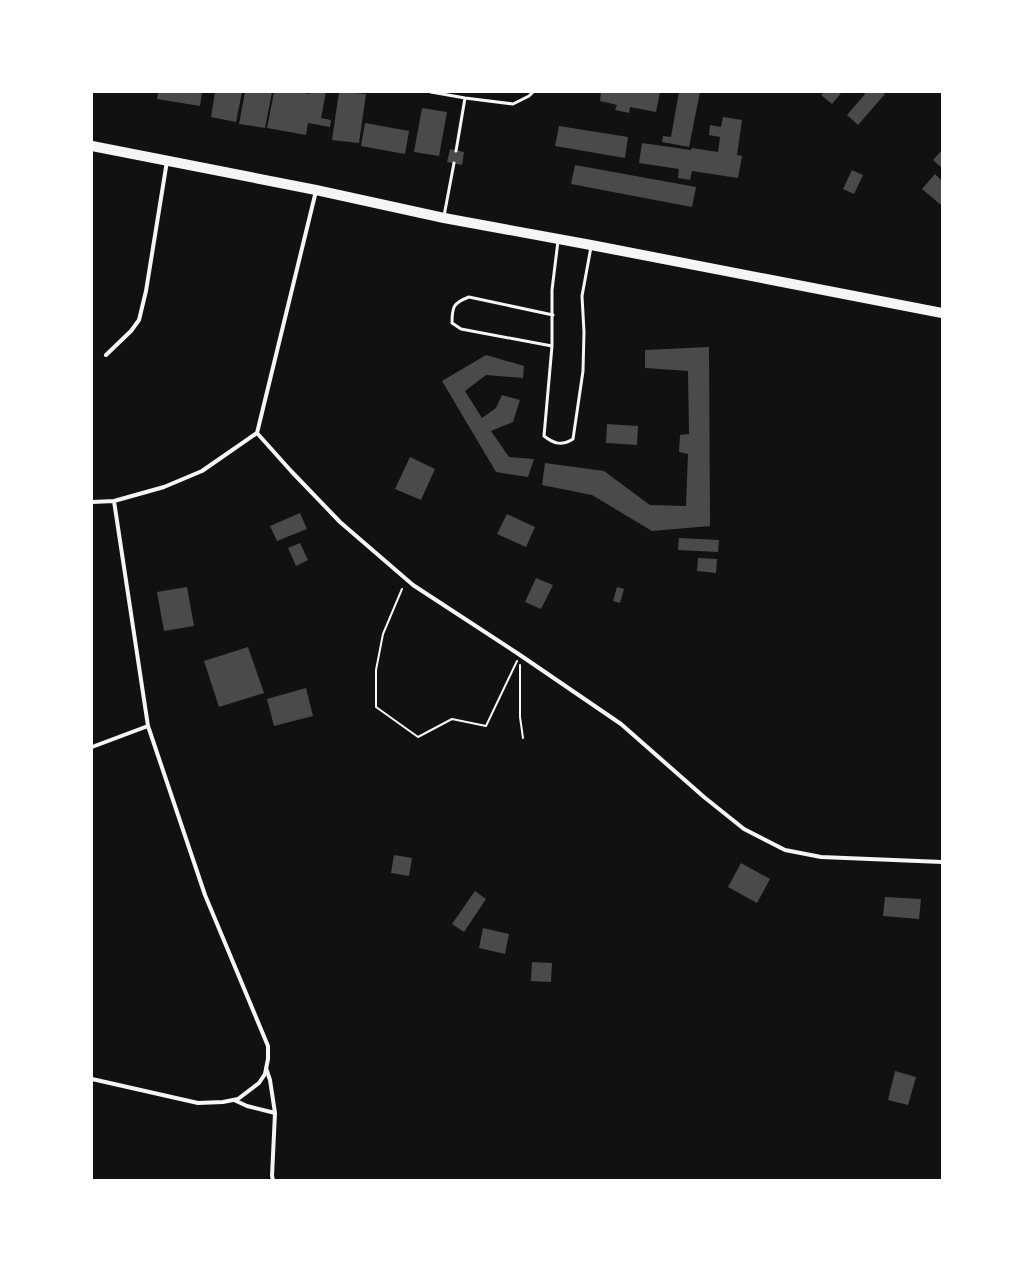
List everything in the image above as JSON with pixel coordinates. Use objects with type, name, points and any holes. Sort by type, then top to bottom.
[{"type":"highway","points":[[92,146],[316,190],[444,218],[942,313]]},
{"type":"street","points":[[106,355],[131,331],[139,320],[146,291],[167,161]]},
{"type":"street","points":[[92,502],[114,501],[164,487],[202,471],[257,433],[316,190]]},
{"type":"street","points":[[257,433],[340,522],[407,580],[621,724],[704,797],[744,829],[785,850],[821,857],[942,862]]},
{"type":"street","points":[[92,1079],[198,1103],[223,1102],[238,1099],[259,1083],[265,1074],[268,1059],[268,1046],[205,895],[148,726],[114,501]]},
{"type":"street","points":[[92,747],[148,726]]},
{"type":"street","points":[[266,1067],[270,1080],[275,1113],[273,1180]]},
{"type":"street","points":[[233,1100],[247,1106],[275,1113]]},
{"type":"lane","points":[[431,92],[513,104],[529,96],[533,92]]},
{"type":"lane","points":[[456,151],[465,98]]},
{"type":"lane","points":[[444,218],[454,164]]},
{"type":"lane","points":[[559,239],[552,290],[552,346],[544,436],[552,442],[566,444],[573,439],[583,371],[584,332],[582,296],[591,245]]},
{"type":"lane","points":[[552,346],[461,329],[452,323],[452,310],[458,301],[469,297],[553,315]]},
{"type":"path","points":[[402,590],[384,634],[376,670],[376,708],[418,737],[452,719],[486,726],[520,655]]},
{"type":"path","points":[[520,655],[520,717],[523,738]]},
{"type":"building","points":[[158,92],[202,92],[200,106],[157,99]]},
{"type":"building","points":[[215,92],[242,92],[236,122],[211,117]]},
{"type":"building","points":[[245,92],[272,92],[265,128],[239,124]]},
{"type":"building","points":[[274,92],[300,92],[309,94],[310,92],[326,92],[321,118],[331,120],[330,127],[308,123],[306,135],[267,128]]},
{"type":"building","points":[[339,92],[366,94],[359,143],[332,140]]},
{"type":"building","points":[[601,92],[660,92],[656,112],[630,107],[629,113],[615,110],[617,105],[600,101]]},
{"type":"building","points":[[679,92],[700,92],[689,147],[662,142],[663,136],[671,137]]},
{"type":"building","points":[[824,92],[842,92],[832,104],[821,95]]},
{"type":"building","points":[[863,92],[882,92],[885,94],[858,125],[847,115],[865,94]]},
{"type":"building","points":[[422,108],[447,112],[439,156],[414,152]]},
{"type":"building","points":[[723,117],[742,120],[737,155],[742,156],[738,178],[692,171],[690,180],[678,178],[679,169],[639,163],[642,143],[718,152],[720,137],[709,135],[710,125],[721,127]]},
{"type":"building","points":[[365,123],[409,131],[405,154],[361,146]]},
{"type":"building","points":[[559,126],[628,137],[625,158],[555,146]]},
{"type":"building","points":[[450,149],[464,152],[462,165],[447,162]]},
{"type":"building","points":[[942,150],[942,168],[933,160]]},
{"type":"building","points":[[575,165],[696,187],[692,207],[571,184]]},
{"type":"building","points":[[852,170],[863,175],[854,194],[843,189]]},
{"type":"building","points":[[935,174],[942,181],[941,205],[922,189]]},
{"type":"building","points":[[709,347],[710,526],[652,531],[592,495],[542,485],[545,463],[604,471],[650,505],[686,506],[688,454],[679,452],[680,435],[689,434],[688,371],[645,368],[645,350]]},
{"type":"building","points":[[486,355],[524,366],[523,378],[486,375],[465,391],[482,418],[496,408],[502,395],[520,400],[513,422],[491,431],[509,457],[534,459],[528,477],[496,472],[442,381]]},
{"type":"building","points":[[607,424],[638,426],[637,445],[606,443]]},
{"type":"building","points":[[410,457],[435,469],[421,500],[395,489]]},
{"type":"building","points":[[300,513],[307,529],[277,541],[270,526]]},
{"type":"building","points":[[507,514],[535,527],[526,547],[497,534]]},
{"type":"building","points":[[679,538],[719,540],[718,552],[678,550]]},
{"type":"building","points":[[300,543],[308,560],[296,566],[288,548]]},
{"type":"building","points":[[698,558],[717,559],[716,573],[697,571]]},
{"type":"building","points":[[536,578],[553,585],[541,609],[525,602]]},
{"type":"building","points":[[187,587],[194,626],[164,631],[157,592]]},
{"type":"building","points":[[617,587],[624,589],[620,603],[613,601]]},
{"type":"building","points":[[248,647],[264,693],[219,707],[204,661]]},
{"type":"building","points":[[306,688],[313,716],[274,726],[267,699]]},
{"type":"building","points":[[394,855],[412,858],[409,876],[391,873]]},
{"type":"building","points":[[741,863],[770,879],[757,903],[728,887]]},
{"type":"building","points":[[475,891],[486,899],[464,932],[452,924]]},
{"type":"building","points":[[885,897],[921,899],[919,919],[883,916]]},
{"type":"building","points":[[483,928],[509,934],[505,954],[479,948]]},
{"type":"building","points":[[532,962],[552,963],[551,982],[531,981]]},
{"type":"building","points":[[895,1071],[916,1077],[908,1105],[888,1100]]}]
